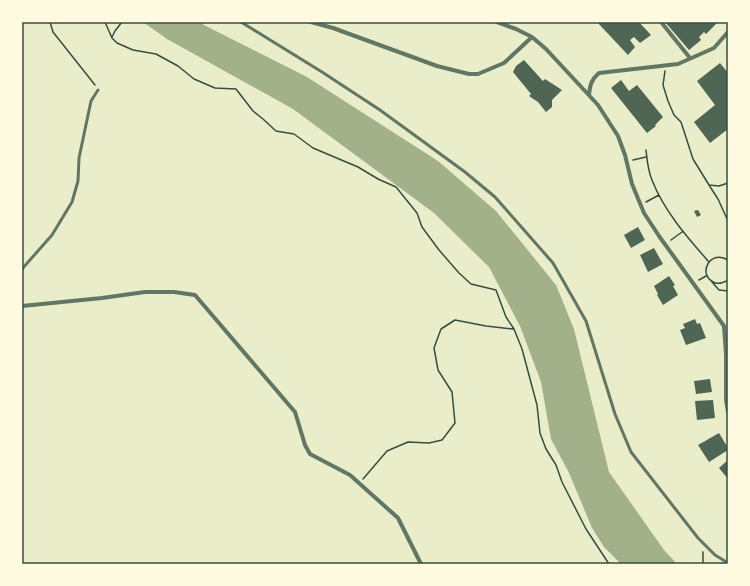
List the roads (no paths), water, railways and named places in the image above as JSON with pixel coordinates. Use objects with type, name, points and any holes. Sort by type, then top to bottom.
[{"type":"street","points":[[311,22],[333,28],[437,66],[469,74],[478,74],[504,63],[532,37]]},
{"type":"street","points":[[497,22],[532,37],[546,49],[598,105],[618,136],[625,155],[632,184],[644,212],[659,236],[726,326],[726,400],[728,412]]},
{"type":"street","points":[[661,22],[690,58]]},
{"type":"street","points":[[589,95],[591,82],[599,73],[678,64],[714,48],[728,32]]},
{"type":"street","points":[[22,306],[145,292],[174,292],[195,295],[295,412],[305,445],[310,454],[350,475],[398,518],[421,564]]},
{"type":"lane","points":[[241,22],[380,110],[465,172],[495,197],[554,263],[586,321],[615,414],[631,452],[703,544],[715,555],[728,563]]},
{"type":"lane","points":[[22,269],[52,235],[72,202],[78,181],[79,158],[91,101],[98,90]]}]
